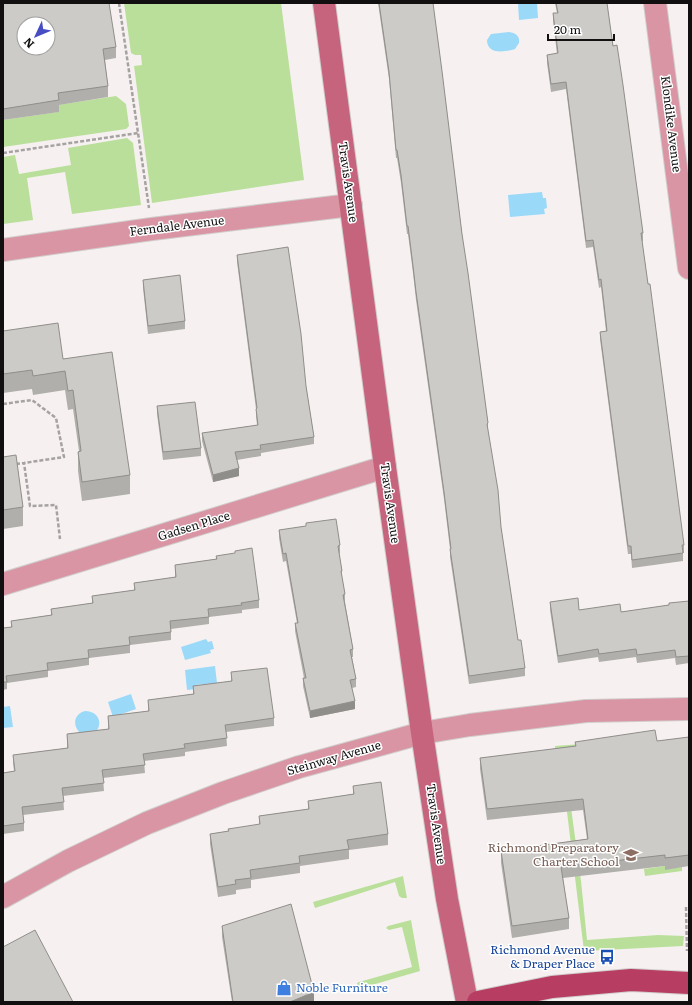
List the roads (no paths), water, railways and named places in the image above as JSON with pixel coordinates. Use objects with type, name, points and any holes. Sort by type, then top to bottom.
[{"type":"main road","points":[[478,1002],[552,987],[631,980],[689,983]]},
{"type":"street","name":"Travis Avenue","points":[[324,3],[385,467],[422,733],[447,899],[467,1002]]},
{"type":"street","name":"Klondike Avenue","points":[[655,3],[689,268]]},
{"type":"street","name":"Ferndale Avenue","points":[[3,250],[152,229],[351,205]]},
{"type":"street","name":"Gadsen Place","points":[[3,584],[385,467]]},
{"type":"street","name":"Steinway Avenue","points":[[3,897],[68,861],[114,839],[222,793],[299,767],[422,733],[470,725],[586,711],[689,709]]},
{"type":"water","points":[[518,3],[537,3],[538,18],[519,20]]},
{"type":"water","points":[[509,32],[516,34],[519,38],[519,43],[515,49],[497,51],[490,48],[487,40],[491,34]]},
{"type":"water","points":[[542,192],[543,198],[546,198],[547,208],[544,209],[545,214],[510,217],[508,195]]},
{"type":"water","points":[[206,639],[208,642],[212,641],[214,649],[210,650],[211,653],[185,660],[181,647]]},
{"type":"water","points":[[215,666],[217,683],[195,685],[196,689],[187,690],[185,670]]},
{"type":"water","points":[[131,694],[136,709],[113,717],[108,702]]},
{"type":"water","points":[[10,706],[13,727],[3,728],[3,707]]},
{"type":"water","points":[[85,711],[93,713],[98,718],[99,725],[95,733],[80,733],[77,730],[75,723],[76,717],[81,712]]},
{"type":"place","name":"Richmond Preparatory Charter School","points":[[631,855]]},
{"type":"place","name":"Richmond Avenue & Draper Place","points":[[607,957]]},
{"type":"place","name":"Noble Furniture","points":[[284,988]]}]
